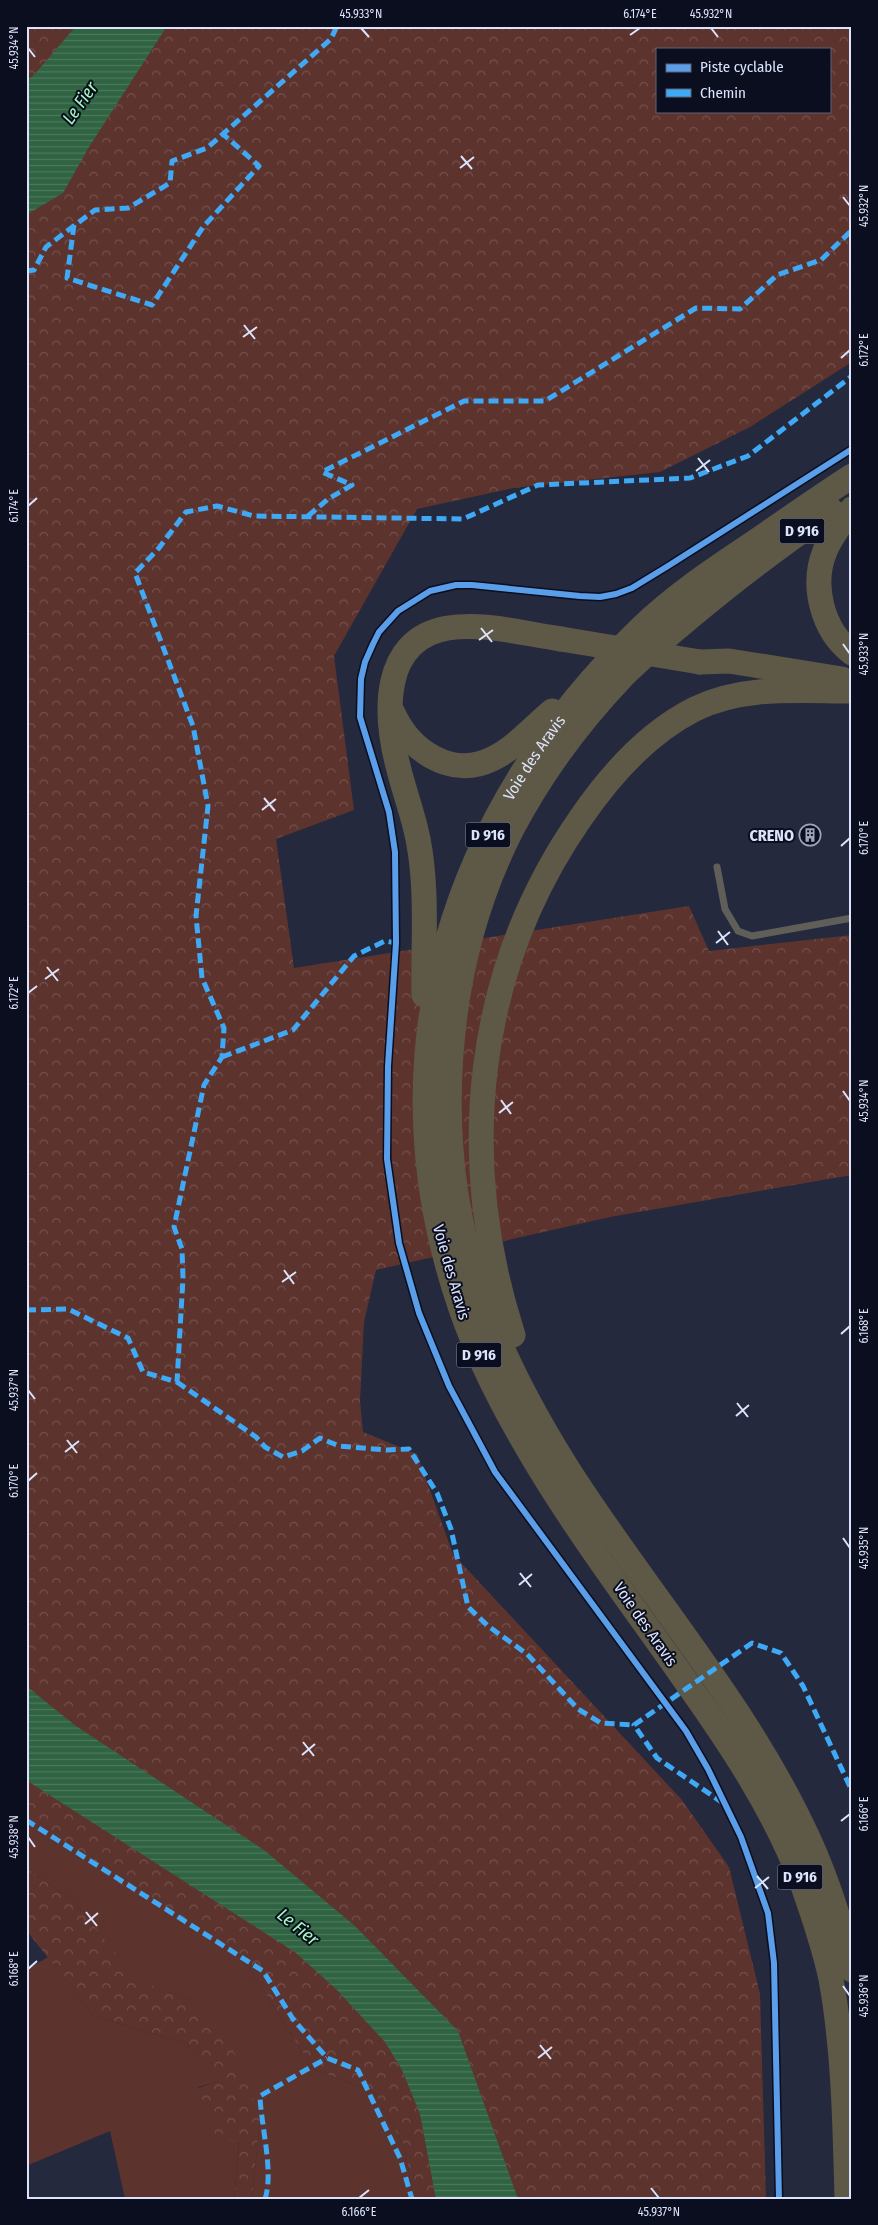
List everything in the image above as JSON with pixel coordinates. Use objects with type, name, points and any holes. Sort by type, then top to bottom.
[{"type":"highway","name":"Voie des Aravis","points":[[847,2199],[843,2071],[832,1988],[821,1937],[800,1877],[772,1817],[745,1768],[704,1706],[570,1516],[525,1444],[486,1372],[461,1310],[446,1263],[435,1216],[428,1167],[426,1075],[430,1019],[436,983],[454,918],[469,876],[498,814],[539,746],[564,711],[644,624],[686,589],[852,476]]},
{"type":"highway","name":"Voie des Aravis","points":[[852,495],[705,604],[626,674],[602,699],[556,758],[513,828],[495,866],[466,956],[457,998],[451,1055],[449,1118],[456,1197],[463,1231],[478,1287],[499,1342],[536,1417],[556,1449],[596,1511],[726,1696],[779,1781],[809,1838],[822,1869],[845,1939],[852,1970]]},
{"type":"highway","points":[[852,509],[829,542],[821,561],[818,578],[819,597],[829,624],[842,643],[852,653]]},
{"type":"highway","points":[[426,1075],[423,874],[414,821],[398,766],[391,725],[390,706],[390,690],[400,662],[413,645],[446,628],[472,627],[561,639],[700,662],[729,661],[852,680]]},
{"type":"highway","points":[[390,706],[405,734],[428,756],[457,766],[482,764],[500,755],[518,741],[619,650]]},
{"type":"highway","points":[[700,662],[722,675],[741,694]]},
{"type":"highway","points":[[556,1449],[504,1309],[485,1212],[480,1164],[483,1076],[496,1007],[513,950],[539,889],[567,837],[603,788],[637,751],[680,717],[711,703],[741,694],[780,690],[852,691]]},
{"type":"lane","points":[[717,867],[725,909],[738,931],[752,936],[852,918]]},
{"type":"green space","points":[[26,26],[852,26],[852,362],[750,427],[660,472],[513,488],[417,509],[334,656],[354,810],[276,839],[294,968],[689,906],[709,951],[852,935],[852,1175],[610,1217],[376,1270],[364,1322],[360,1401],[363,1432],[417,1454],[453,1554],[682,1800],[729,1867],[760,1994],[766,2199],[414,2199],[404,2146],[374,2092],[313,2069],[241,1955],[129,1890],[26,1817]]},
{"type":"green space","points":[[26,1814],[241,1955],[313,2069],[374,2092],[404,2146],[414,2199],[252,2199],[260,2117],[189,1999],[138,1982],[74,1901],[26,1868]]},
{"type":"green space","points":[[26,1868],[74,1901],[138,1981],[189,1999],[232,2047],[260,2117],[252,2199],[234,2199],[239,2142],[217,2139],[198,2088],[220,2081],[187,2044],[94,2016],[26,1930]]},
{"type":"green space","points":[[48,1957],[94,2016],[187,2044],[221,2081],[198,2087],[239,2141],[234,2199],[125,2199],[110,2131],[26,2166],[26,1970]]},
{"type":"water","name":"Le Fier","points":[[76,26],[167,26],[89,147],[63,193],[26,215],[26,81],[34,75]]},
{"type":"water","name":"Le Fier","points":[[26,1686],[76,1726],[264,1850],[355,1926],[458,2031],[518,2199],[436,2199],[420,2114],[402,2070],[385,2042],[336,1989],[296,1953],[26,1780]]},
{"type":"marked path","points":[[26,271],[34,270],[46,247],[95,210],[128,208],[170,183],[172,161],[207,148],[331,39],[337,26]]},
{"type":"marked path","points":[[74,225],[67,278],[152,305],[203,227],[259,166],[223,134]]},
{"type":"marked path","points":[[308,516],[328,499],[352,485],[322,472],[464,401],[545,401],[696,308],[740,309],[777,275],[821,260],[852,230]]},
{"type":"marked path","points":[[26,1310],[68,1309],[128,1338],[143,1372],[177,1382],[183,1278],[182,1249],[174,1227],[204,1085],[222,1057],[224,1028],[202,978],[196,916],[208,806],[193,726],[135,573],[159,548],[186,512],[217,506],[254,516],[463,519],[538,485],[690,478],[748,456],[852,376]]},
{"type":"marked path","points":[[222,1057],[293,1030],[354,956],[385,941],[396,943]]},
{"type":"marked path","points":[[177,1382],[256,1437],[265,1447],[283,1457],[302,1451],[320,1438],[339,1446],[387,1450],[409,1449],[437,1493],[451,1529],[468,1607],[488,1626],[527,1654],[578,1709],[601,1723],[634,1725]]},
{"type":"marked path","points":[[723,1803],[657,1758],[634,1725],[752,1643],[781,1653],[803,1686],[852,1791]]},
{"type":"marked path","points":[[26,1820],[263,1971],[293,2019],[327,2058],[358,2070],[400,2158],[412,2199]]},
{"type":"marked path","points":[[265,2199],[268,2162],[260,2096],[327,2058]]},
{"type":"cycle path","points":[[779,2199],[774,1963],[768,1913],[741,1837],[708,1769],[686,1731],[495,1472],[449,1386],[419,1313],[399,1243],[387,1159],[388,1066],[396,943],[395,852],[389,812],[360,717],[361,679],[365,662],[379,632],[398,611],[430,591],[456,585],[472,585],[580,596],[600,597],[616,594],[632,588],[668,566],[852,449]]},
{"type":"place","name":"CRENO","points":[[810,835]]}]
